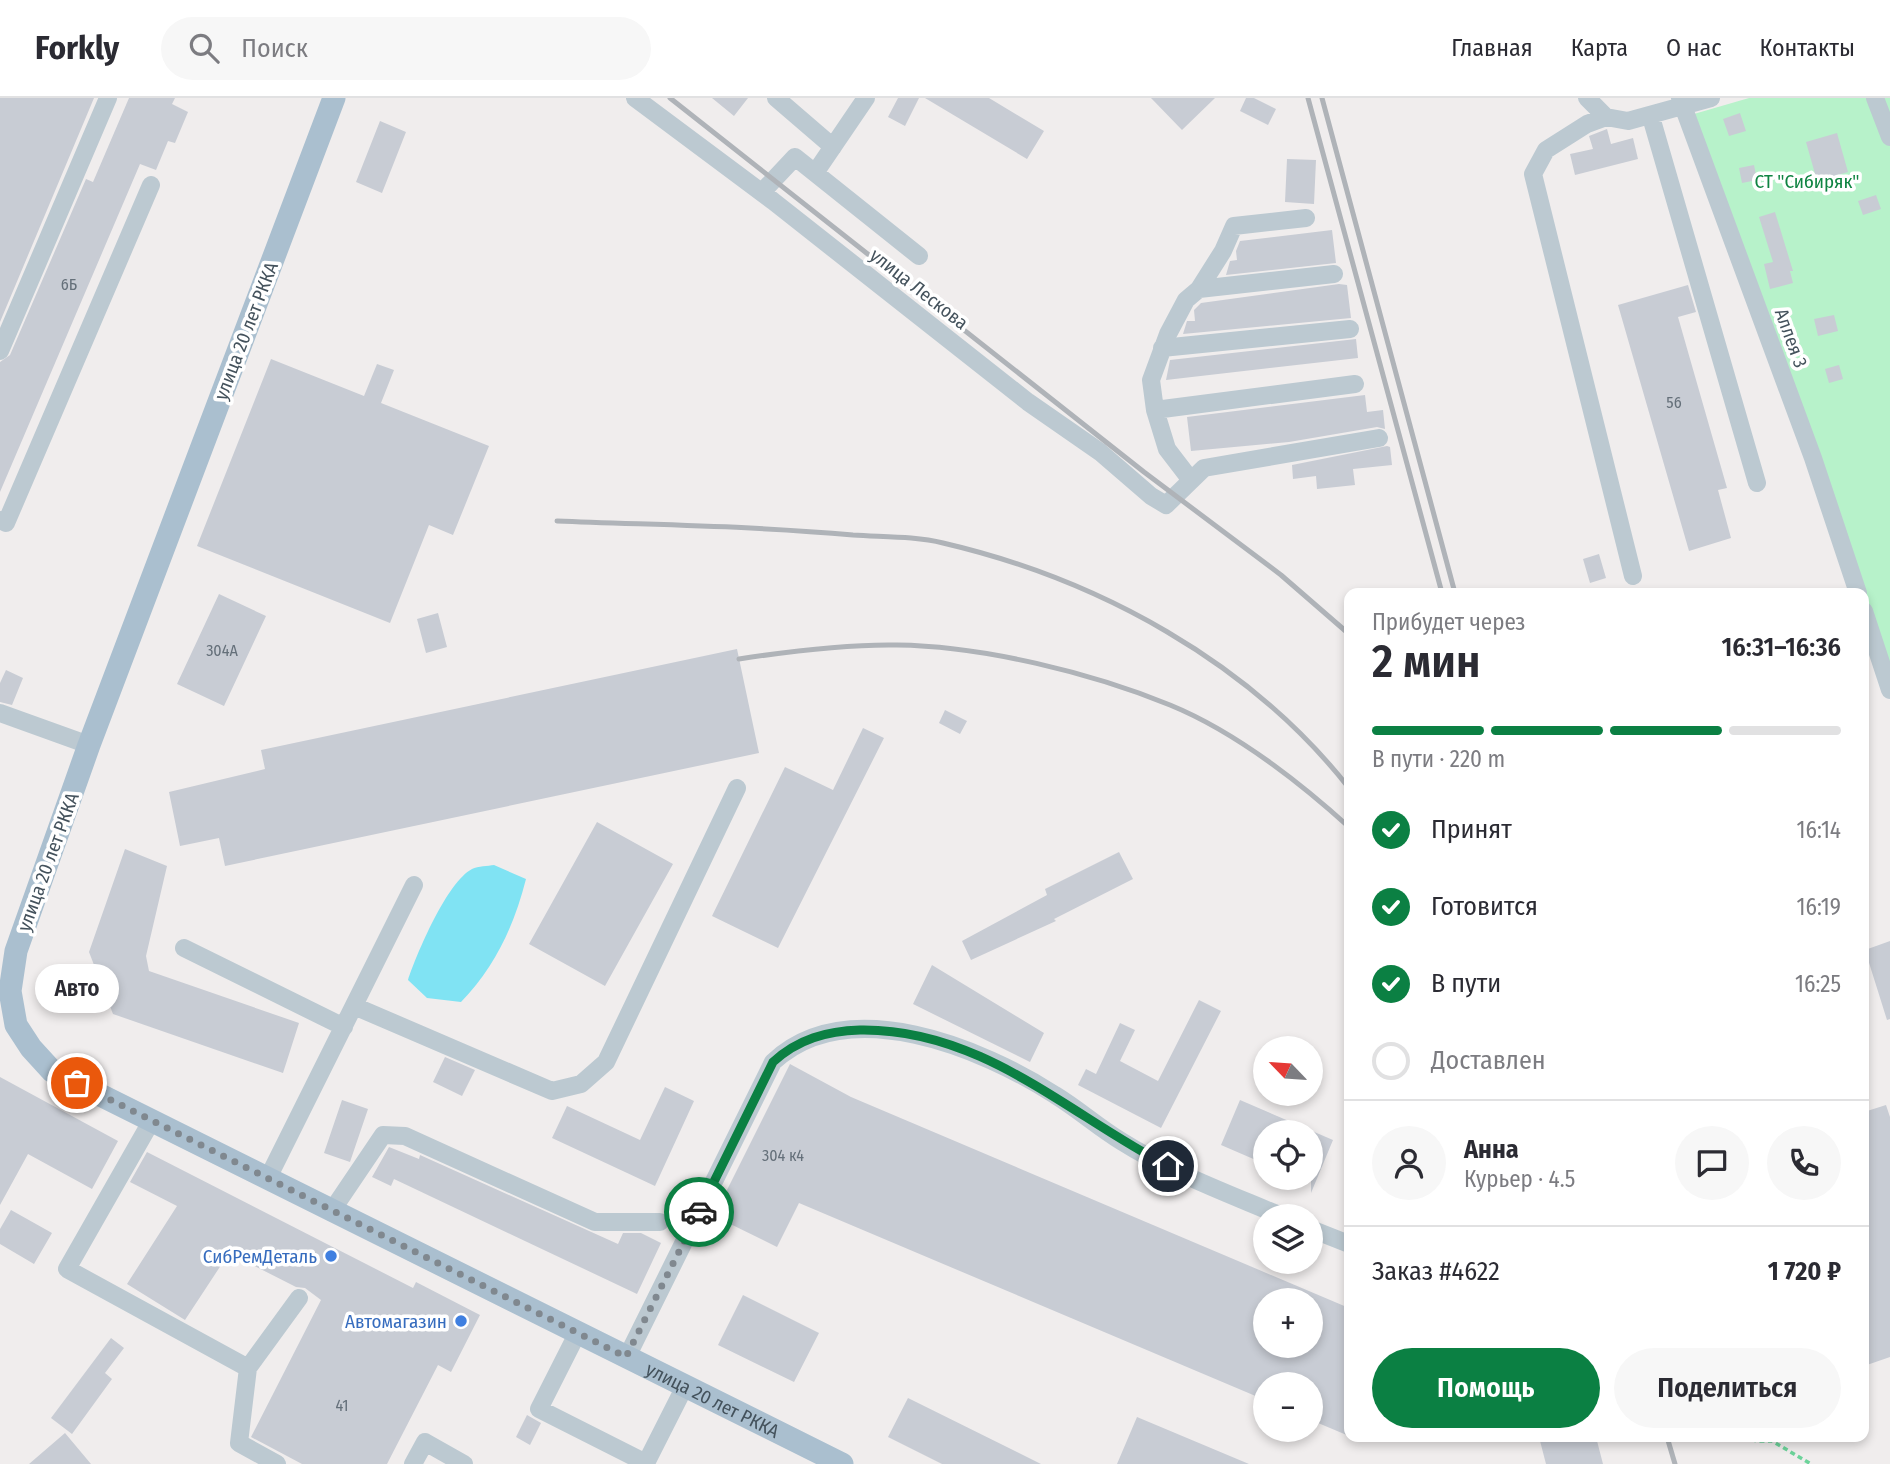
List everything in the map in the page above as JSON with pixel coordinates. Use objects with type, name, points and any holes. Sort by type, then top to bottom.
[{"type":"main road","name":"улица 20 лет РККА","points":[[334,98],[89,746],[16,951],[10,991],[16,1026],[52,1071],[842,1464]]},
{"type":"street","points":[[0,351],[108,98]]},
{"type":"street","name":"улица Лескова","points":[[635,98],[762,192],[1028,402],[1100,452],[1151,496],[1166,505],[1190,479]]},
{"type":"street","points":[[776,98],[833,147]]},
{"type":"street","points":[[815,173],[866,98]]},
{"type":"street","points":[[1587,98],[1606,117]]},
{"type":"street","points":[[1633,576],[1533,174],[1546,150],[1587,124],[1606,117],[1628,121],[1651,117],[1681,102],[1711,98]]},
{"type":"street","points":[[1875,98],[1890,137]]},
{"type":"street","name":"Аллея 3","points":[[1681,102],[1808,445],[1856,588]]},
{"type":"street","points":[[1651,117],[1757,483]]},
{"type":"street","points":[[762,192],[795,157],[919,256]]},
{"type":"street","points":[[0,520],[6,523],[151,185]]},
{"type":"street","points":[[1306,218],[1234,226],[1223,251],[1199,289],[1186,300],[1162,348],[1151,380],[1155,410],[1167,449],[1190,479],[1204,468],[1379,438]]},
{"type":"street","points":[[1199,289],[1334,274]]},
{"type":"street","points":[[1162,348],[1350,328]]},
{"type":"street","points":[[1155,410],[1355,384]]},
{"type":"street","points":[[1869,626],[1890,690]]},
{"type":"street","points":[[0,712],[89,746]]},
{"type":"street","points":[[355,1006],[552,1091],[581,1084],[606,1062],[737,788]]},
{"type":"street","points":[[268,1178],[414,885]]},
{"type":"street","points":[[184,948],[344,1027]]},
{"type":"street","points":[[626,1357],[773,1062],[791,1045],[837,1031],[889,1030],[942,1041],[1000,1064],[1055,1095],[1122,1142],[1253,1204]]},
{"type":"street","points":[[152,1120],[67,1269],[248,1368]]},
{"type":"street","points":[[331,1212],[383,1135],[405,1136],[595,1222],[660,1222]]},
{"type":"street","points":[[1323,1234],[1344,1242]]},
{"type":"street","points":[[277,1464],[239,1443],[248,1368],[299,1298]]},
{"type":"street","points":[[578,1332],[539,1409],[646,1463],[685,1386]]},
{"type":"street","points":[[413,1464],[425,1442],[464,1464]]},
{"type":"path","points":[[1775,1442],[1811,1464]]},
{"type":"green space","name":"СТ \"Сибиряк\"","points":[[1749,98],[1890,98],[1890,665],[1869,606],[1869,588],[1863,588],[1694,114]]},
{"type":"water","points":[[494,865],[526,879],[516,913],[502,945],[484,975],[461,1002],[427,998],[408,980],[434,919],[462,876],[474,868]]},
{"type":"building","points":[[0,98],[94,98],[0,322]]},
{"type":"building","points":[[129,98],[175,98],[172,104],[188,112],[175,143],[168,141],[156,170],[140,164],[0,492],[0,362],[10,355],[86,179],[93,182]]},
{"type":"building","points":[[712,98],[748,98],[734,116]]},
{"type":"building","points":[[898,98],[919,98],[905,126],[888,117]]},
{"type":"building","points":[[925,98],[989,98],[1044,131],[1027,159]]},
{"type":"building","points":[[1151,98],[1215,98],[1182,130]]},
{"type":"building","points":[[1246,98],[1254,98],[1276,109],[1268,125],[1240,111]]},
{"type":"building","points":[[1740,113],[1746,131],[1729,136],[1723,119]]},
{"type":"building","points":[[380,121],[406,132],[382,193],[356,182]]},
{"type":"building","points":[[1607,129],[1611,144],[1633,138],[1638,159],[1575,175],[1570,154],[1593,149],[1589,136]]},
{"type":"building","points":[[1837,133],[1848,172],[1817,181],[1806,142]]},
{"type":"building","points":[[1287,159],[1316,160],[1314,204],[1285,202]]},
{"type":"building","points":[[1754,165],[1757,180],[1742,183],[1739,168]]},
{"type":"building","points":[[1876,195],[1881,209],[1863,215],[1858,201]]},
{"type":"building","points":[[1775,212],[1793,271],[1790,271],[1793,283],[1770,289],[1764,264],[1773,262],[1759,217]]},
{"type":"building","points":[[1332,230],[1336,263],[1226,275],[1230,261],[1237,260],[1236,251],[1240,241]]},
{"type":"building","points":[[1347,285],[1351,318],[1183,334],[1187,321],[1195,321],[1194,310],[1201,303]]},
{"type":"building","points":[[1688,285],[1696,312],[1678,317],[1727,488],[1718,490],[1731,538],[1689,551],[1618,305]]},
{"type":"building","points":[[1834,315],[1838,331],[1818,336],[1814,319]]},
{"type":"building","points":[[1356,339],[1358,358],[1166,380],[1170,360]]},
{"type":"building","points":[[271,359],[364,396],[377,364],[394,370],[381,403],[489,446],[453,535],[429,525],[390,623],[197,546]]},
{"type":"building","points":[[1839,365],[1843,379],[1829,383],[1825,369]]},
{"type":"building","points":[[1365,395],[1367,412],[1383,410],[1385,429],[1377,427],[1289,442],[1191,451],[1187,417]]},
{"type":"building","points":[[1390,447],[1392,465],[1353,469],[1355,485],[1317,489],[1316,476],[1293,479],[1292,465]]},
{"type":"building","points":[[1599,554],[1606,578],[1590,583],[1583,559]]},
{"type":"building","points":[[219,594],[266,616],[224,706],[177,684]]},
{"type":"building","points":[[438,613],[447,647],[426,653],[417,619]]},
{"type":"building","points":[[737,649],[759,753],[225,866],[219,838],[180,846],[169,792],[265,769],[261,750]]},
{"type":"building","points":[[6,670],[23,678],[12,705],[0,702],[0,683]]},
{"type":"building","points":[[945,710],[967,721],[960,734],[939,723]]},
{"type":"building","points":[[863,728],[884,738],[778,948],[712,916],[785,767],[833,790]]},
{"type":"building","points":[[597,822],[673,864],[605,986],[529,944]]},
{"type":"building","points":[[125,849],[167,866],[146,956],[149,971],[299,1023],[283,1073],[113,1014],[89,952]]},
{"type":"building","points":[[1119,852],[1133,879],[1054,919],[1056,921],[971,960],[962,941],[1047,895],[1045,889]]},
{"type":"building","points":[[1890,941],[1890,1019],[1887,1020],[1869,963],[1869,949]]},
{"type":"building","points":[[932,965],[1044,1033],[1030,1062],[913,1004]]},
{"type":"building","points":[[1199,1000],[1221,1011],[1161,1128],[1078,1085],[1086,1069],[1096,1074],[1120,1023],[1135,1030],[1120,1061],[1158,1081]]},
{"type":"building","points":[[445,1057],[475,1070],[462,1096],[433,1082]]},
{"type":"building","points":[[790,1064],[851,1097],[1253,1267],[1253,1274],[1269,1274],[1302,1288],[1253,1288],[1253,1358],[1323,1358],[1323,1297],[1344,1306],[1344,1434],[1323,1425],[1323,1372],[1253,1372],[1253,1395],[799,1203],[777,1247],[714,1216]]},
{"type":"building","points":[[0,1077],[118,1141],[92,1189],[28,1154],[0,1205]]},
{"type":"building","points":[[665,1087],[694,1101],[655,1186],[552,1138],[567,1106],[640,1140]]},
{"type":"building","points":[[342,1100],[368,1109],[350,1162],[324,1153]]},
{"type":"building","points":[[1240,1100],[1286,1120],[1253,1120],[1253,1159],[1221,1145]]},
{"type":"building","points":[[1886,1105],[1890,1117],[1890,1357],[1869,1364],[1869,1110]]},
{"type":"building","points":[[1323,1136],[1333,1140],[1323,1164]]},
{"type":"building","points":[[389,1147],[419,1159],[420,1155],[618,1244],[623,1233],[641,1233],[661,1243],[637,1294],[394,1179],[391,1186],[372,1177]]},
{"type":"building","points":[[147,1152],[413,1288],[416,1282],[480,1315],[451,1372],[438,1365],[387,1464],[302,1464],[251,1437],[321,1300],[305,1288],[296,1287],[229,1253],[185,1320],[127,1284],[177,1206],[130,1182]]},
{"type":"building","points":[[11,1210],[52,1233],[34,1264],[0,1244],[0,1229]]},
{"type":"building","points":[[743,1295],[819,1333],[794,1382],[718,1345]]},
{"type":"building","points":[[111,1338],[124,1348],[105,1373],[112,1379],[72,1434],[51,1418]]},
{"type":"building","points":[[908,1398],[1041,1464],[942,1464],[888,1437]]},
{"type":"building","points":[[527,1415],[541,1423],[530,1445],[516,1437]]},
{"type":"building","points":[[1137,1417],[1249,1464],[1117,1464]]},
{"type":"building","points":[[65,1433],[91,1464],[29,1464]]},
{"type":"building","points":[[1540,1442],[1597,1442],[1603,1464],[1546,1464]]},
{"type":"railway","points":[[670,98],[1144,472],[1281,575],[1344,630]]},
{"type":"railway","points":[[1308,98],[1441,588]]},
{"type":"railway","points":[[1322,98],[1454,588]]},
{"type":"railway","points":[[557,521],[910,538],[943,543],[1001,559],[1058,579],[1113,603],[1167,632],[1218,665],[1266,702],[1309,743],[1344,782]]},
{"type":"railway","points":[[739,659],[818,649],[897,645],[965,650],[1072,672],[1139,693],[1195,716],[1265,758],[1344,823]]},
{"type":"railway","points":[[1668,1442],[1675,1464]]},
{"type":"way so far","points":[[77,1083],[626,1357],[699,1212]]},
{"type":"place","name":"Авто","points":[[77,1083]]},
{"type":"place","name":"СибРемДеталь","points":[[331,1256]]},
{"type":"place","name":"Автомагазин","points":[[461,1321]]},
{"type":"route","points":[[699,1212],[773,1062],[791,1045],[837,1031],[889,1030],[942,1041],[1000,1064],[1055,1095],[1122,1142],[1168,1166]]}]
